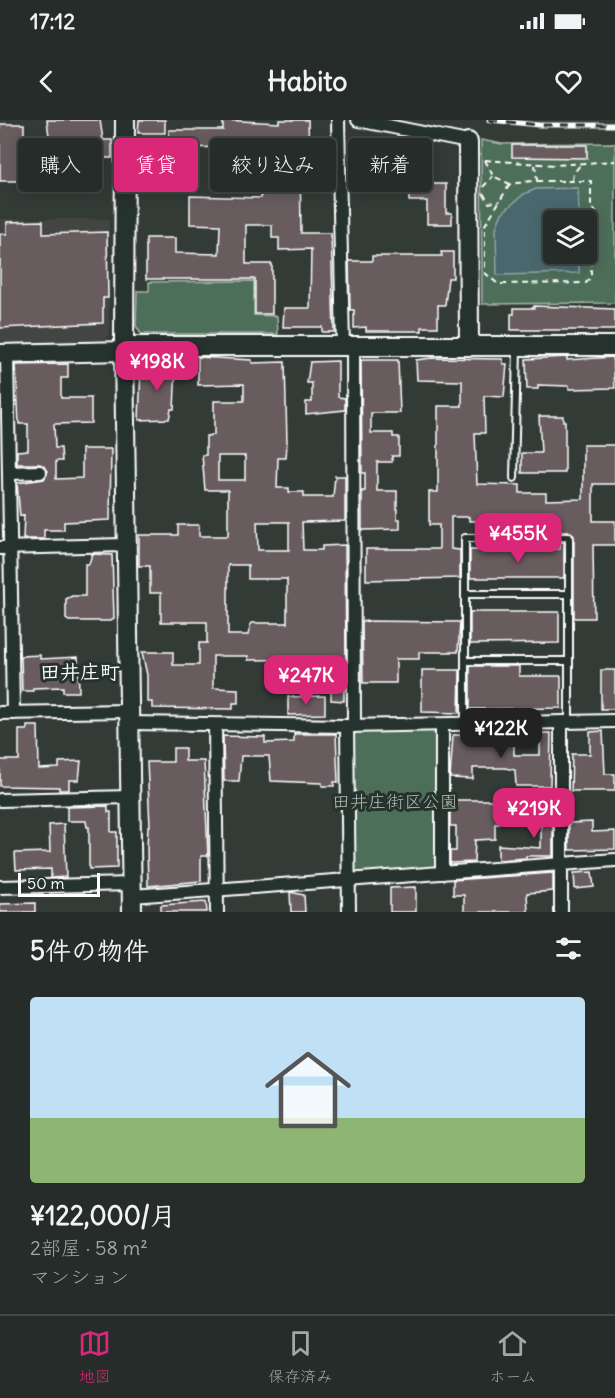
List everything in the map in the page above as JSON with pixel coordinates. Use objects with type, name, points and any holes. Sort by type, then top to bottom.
[{"type":"street","points":[[125,120],[125,545],[132,897]]},
{"type":"street","points":[[339,120],[348,346],[349,912]]},
{"type":"street","points":[[358,120],[473,153],[469,346]]},
{"type":"street","points":[[13,713],[5,548],[3,354],[124,349],[348,346],[615,346]]},
{"type":"street","points":[[6,475],[40,472]]},
{"type":"street","points":[[5,548],[125,545]]},
{"type":"street","points":[[0,713],[129,717],[215,725],[442,726],[615,721]]},
{"type":"street","points":[[561,912],[565,723]]},
{"type":"street","points":[[215,725],[218,912]]},
{"type":"street","points":[[442,726],[442,873]]},
{"type":"street","points":[[0,800],[131,797]]},
{"type":"street","points":[[0,887],[132,897],[615,860]]},
{"type":"lane","points":[[514,478],[518,346]]},
{"type":"lane","points":[[465,725],[465,538],[568,537],[569,661],[565,723]]},
{"type":"lane","points":[[465,594],[569,594]]},
{"type":"lane","points":[[465,661],[569,661]]},
{"type":"path","points":[[473,153],[535,165],[580,165],[615,161]]},
{"type":"path","points":[[473,153],[493,176],[510,184],[538,181],[591,181],[591,207],[596,212],[596,232],[591,238],[591,277],[586,283],[498,284],[489,279],[485,273],[485,225],[510,184]]},
{"type":"path","points":[[535,165],[538,181]]},
{"type":"path","points":[[572,181],[573,174],[580,165]]},
{"type":"path","points":[[493,176],[483,188],[483,194],[489,203],[500,201]]},
{"type":"shaded area","points":[[0,219],[109,219],[109,335],[103,343],[0,344]]},
{"type":"green space","points":[[481,140],[502,144],[615,143],[615,303],[482,304]]},
{"type":"green space","points":[[254,281],[254,315],[277,316],[278,334],[141,334],[136,326],[137,291],[149,291],[149,282]]},
{"type":"green space","name":"田井庄街区公園","points":[[433,731],[436,735],[437,868],[359,877],[354,871],[353,735],[356,732]]},
{"type":"water","points":[[578,188],[579,210],[543,210],[543,264],[579,264],[579,273],[497,275],[496,228],[502,213],[524,194],[536,189]]},
{"type":"building","points":[[47,120],[100,120],[103,140],[112,140],[112,158],[102,158],[102,138],[49,138]]},
{"type":"building","points":[[139,120],[165,120],[165,133],[138,133]]},
{"type":"building","points":[[223,120],[279,123],[279,120],[308,120],[309,138],[210,138],[210,147],[198,148],[198,138],[169,138],[169,130],[223,130]]},
{"type":"building","points":[[0,124],[24,124],[24,138],[18,138],[18,181],[0,181]]},
{"type":"building","points":[[512,145],[587,145],[587,158],[512,157]]},
{"type":"building","points":[[432,184],[446,184],[446,213],[452,213],[452,224],[427,224],[427,201],[409,201],[409,192],[432,192]]},
{"type":"building","points":[[261,192],[300,192],[301,233],[331,233],[334,332],[322,332],[322,327],[283,327],[284,308],[310,308],[311,249],[279,250],[279,238],[272,238],[272,225],[246,225],[246,264],[272,264],[272,314],[255,314],[255,279],[146,279],[146,238],[175,238],[175,253],[219,254],[220,225],[190,224],[190,196],[261,198]]},
{"type":"building","points":[[43,221],[43,234],[107,232],[108,298],[103,298],[103,323],[0,328],[0,234],[7,234],[7,222]]},
{"type":"building","points":[[441,252],[453,252],[453,278],[448,278],[445,305],[438,305],[438,327],[422,327],[422,331],[366,331],[366,327],[354,328],[354,310],[350,310],[349,261],[372,261],[372,256],[442,256]]},
{"type":"building","points":[[534,306],[615,309],[615,330],[511,330],[511,314],[514,314],[514,308],[534,308]]},
{"type":"building","points":[[198,357],[252,360],[252,363],[285,362],[287,443],[286,458],[278,458],[277,488],[289,488],[289,492],[304,492],[304,497],[333,497],[335,476],[345,476],[345,521],[302,522],[303,550],[322,550],[322,546],[345,545],[346,663],[327,663],[327,659],[248,660],[248,656],[213,656],[213,688],[238,689],[238,703],[233,703],[233,709],[152,708],[152,702],[147,702],[147,675],[142,652],[173,652],[173,665],[199,665],[199,643],[207,643],[207,622],[161,622],[161,593],[150,593],[150,566],[139,566],[139,535],[178,535],[178,525],[199,525],[199,536],[228,536],[228,490],[205,490],[202,455],[206,455],[206,436],[214,435],[214,401],[244,401],[244,384],[198,385]],"holes":[[[218,456],[245,456],[245,480],[218,480]],[[257,522],[289,522],[289,550],[258,550]],[[228,565],[248,565],[248,579],[287,579],[287,623],[251,623],[248,635],[228,635]]]},
{"type":"building","points":[[567,357],[567,360],[613,357],[615,388],[569,389],[569,386],[538,385],[538,389],[527,389],[526,359]]},
{"type":"building","points":[[432,358],[503,359],[503,364],[507,364],[504,397],[484,396],[485,433],[475,433],[477,484],[520,485],[520,493],[546,493],[546,500],[583,499],[583,445],[615,445],[615,484],[593,484],[593,521],[615,521],[615,545],[593,545],[594,618],[574,618],[574,536],[571,532],[559,532],[559,524],[469,521],[469,517],[451,517],[451,549],[460,550],[460,578],[366,580],[366,549],[439,549],[439,525],[429,525],[429,492],[438,492],[438,406],[462,406],[462,381],[417,380],[416,360]]},
{"type":"building","points":[[361,360],[398,360],[400,413],[371,413],[371,433],[393,433],[393,437],[399,437],[399,456],[392,456],[392,462],[377,462],[377,491],[397,491],[397,519],[400,519],[400,529],[362,530],[362,491],[365,491],[365,473],[362,473]]},
{"type":"building","points":[[338,361],[338,397],[345,398],[345,410],[306,414],[306,402],[312,402],[312,383],[307,383],[310,362]]},
{"type":"building","points":[[149,362],[159,362],[159,367],[176,367],[174,409],[171,409],[169,419],[139,420],[141,367],[149,368]]},
{"type":"building","points":[[68,364],[68,378],[61,378],[61,398],[91,398],[91,423],[54,424],[55,448],[61,448],[62,461],[56,461],[56,479],[82,478],[82,449],[111,449],[110,520],[64,522],[64,530],[44,530],[44,539],[23,539],[24,515],[20,516],[17,483],[44,479],[48,471],[40,464],[17,464],[17,451],[28,450],[28,424],[19,424],[16,365]]},
{"type":"building","points":[[539,416],[563,416],[563,421],[565,421],[565,473],[522,473],[522,453],[541,453]]},
{"type":"building","points":[[560,542],[564,542],[564,578],[470,578],[470,550],[560,549]]},
{"type":"building","points":[[92,554],[112,555],[114,618],[111,621],[69,621],[66,619],[66,599],[72,596],[85,596],[85,564],[89,564]]},
{"type":"building","points":[[470,612],[559,612],[559,643],[470,644]]},
{"type":"building","points":[[362,621],[460,622],[458,652],[419,652],[419,659],[396,659],[396,683],[363,683]]},
{"type":"building","points":[[40,655],[40,659],[78,657],[79,692],[63,692],[63,687],[33,688],[33,691],[22,691],[21,656]]},
{"type":"building","points":[[470,666],[519,666],[519,676],[561,676],[561,708],[470,709]]},
{"type":"building","points":[[422,670],[460,670],[459,713],[422,712]]},
{"type":"building","points":[[601,670],[615,670],[615,709],[601,709]]},
{"type":"building","points":[[331,684],[344,684],[344,701],[331,700]]},
{"type":"building","points":[[325,696],[325,714],[288,715],[288,697]]},
{"type":"building","points":[[27,726],[38,726],[39,769],[59,768],[59,762],[81,761],[79,780],[69,780],[69,790],[59,790],[59,787],[0,786],[0,760],[19,760],[19,730],[27,730]]},
{"type":"building","points":[[603,731],[605,774],[615,774],[615,791],[571,791],[572,754],[590,754],[590,732]]},
{"type":"building","points":[[497,733],[506,733],[506,740],[514,740],[514,755],[540,755],[540,733],[551,733],[550,786],[516,786],[515,770],[505,768],[473,768],[473,779],[450,778],[453,735],[471,735],[471,739],[497,739]]},
{"type":"building","points":[[294,734],[336,734],[338,782],[334,782],[334,786],[322,786],[322,783],[271,781],[269,756],[241,756],[239,781],[224,781],[223,736],[265,737],[265,743],[294,742]]},
{"type":"building","points":[[173,748],[185,748],[185,761],[204,761],[208,856],[201,856],[201,881],[148,886],[147,849],[148,826],[150,826],[147,762],[173,762]]},
{"type":"building","points":[[453,800],[499,800],[499,824],[495,824],[495,839],[475,840],[474,862],[450,863],[450,851],[456,851],[456,826],[450,826],[450,803]]},
{"type":"building","points":[[537,804],[553,805],[553,856],[526,856],[526,858],[498,860],[498,845],[541,848],[541,823],[540,818],[537,818]]},
{"type":"building","points":[[108,806],[108,812],[111,812],[111,832],[117,832],[117,868],[89,869],[89,827],[86,821],[67,821],[67,807]]},
{"type":"building","points":[[592,822],[592,832],[615,831],[615,849],[569,850],[569,823]]},
{"type":"building","points":[[64,824],[66,877],[51,878],[51,869],[16,870],[15,853],[50,852],[49,825]]},
{"type":"building","points":[[592,872],[594,887],[575,889],[574,873]]},
{"type":"building","points":[[553,873],[553,891],[527,893],[528,912],[464,912],[464,895],[453,895],[453,880]]},
{"type":"building","points":[[416,887],[416,912],[390,912],[390,888]]},
{"type":"building","points":[[290,892],[304,895],[305,912],[291,912]]},
{"type":"building","points":[[206,902],[207,912],[161,912],[161,905]]},
{"type":"building","points":[[35,903],[35,912],[0,912],[0,904]]},
{"type":"railway","points":[[489,120],[539,125],[615,125]]},
{"type":"district","name":"田井庄町","points":[[80,671]]}]
